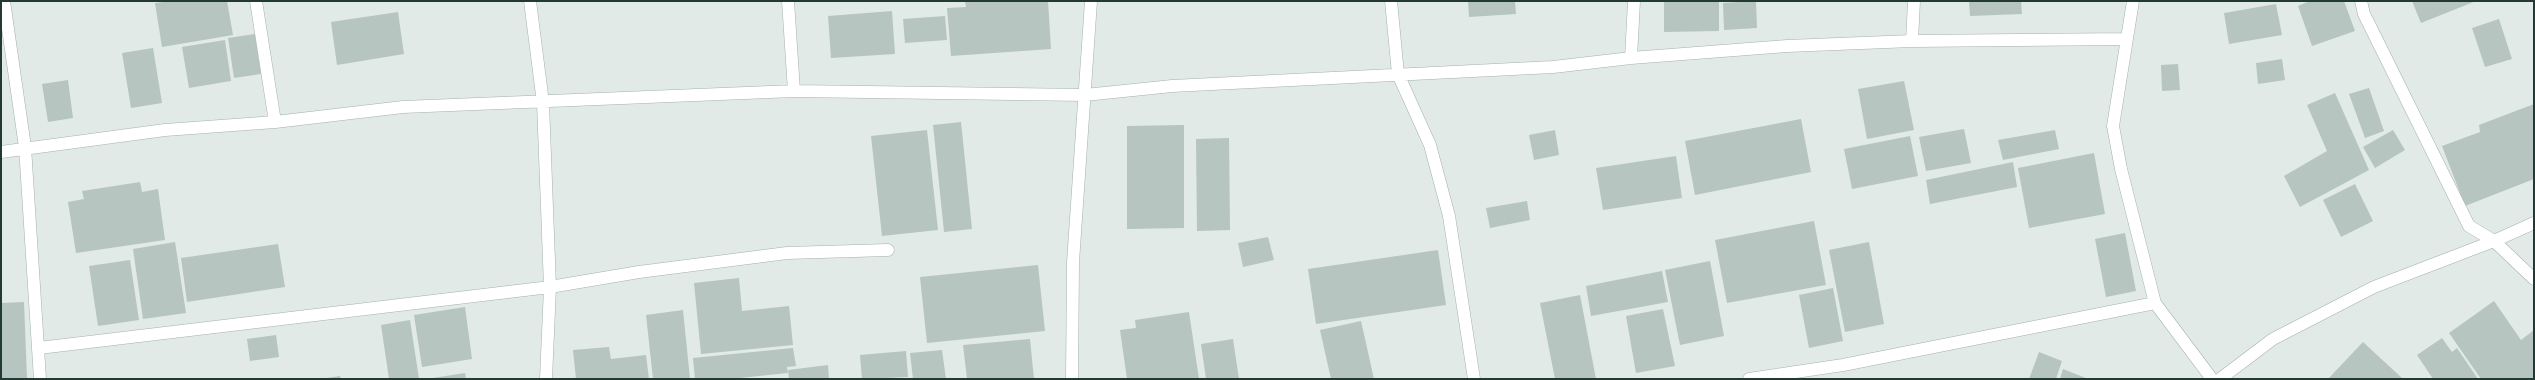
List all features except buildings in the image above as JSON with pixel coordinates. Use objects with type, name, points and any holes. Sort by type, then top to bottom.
[{"type":"street","points":[[4,1],[25,147],[40,379]]},
{"type":"street","points":[[256,1],[275,122]]},
{"type":"street","points":[[530,1],[543,103],[550,287],[546,379]]},
{"type":"street","points":[[788,1],[794,91]]},
{"type":"street","points":[[1072,379],[1073,262],[1091,1]]},
{"type":"street","points":[[1391,1],[1398,74],[1430,145],[1449,216],[1474,379]]},
{"type":"street","points":[[1631,58],[1634,1]]},
{"type":"street","points":[[1912,40],[1914,1]]},
{"type":"street","points":[[2133,1],[2113,126],[2121,169],[2155,303],[2212,379]]},
{"type":"street","points":[[2361,1],[2364,14],[2469,226],[2494,241],[2534,279]]},
{"type":"street","points":[[1,152],[25,147],[165,130],[275,122],[403,107],[543,103],[662,95],[794,91],[1085,95],[1172,86],[1553,67],[1631,58],[1787,46],[1912,40],[2126,39]]},
{"type":"street","points":[[2220,379],[2273,339],[2374,287],[2494,241],[2534,223]]},
{"type":"street","points":[[39,348],[550,287],[639,272],[787,253],[888,250]]},
{"type":"street","points":[[1749,379],[1843,365],[2155,303]]}]
